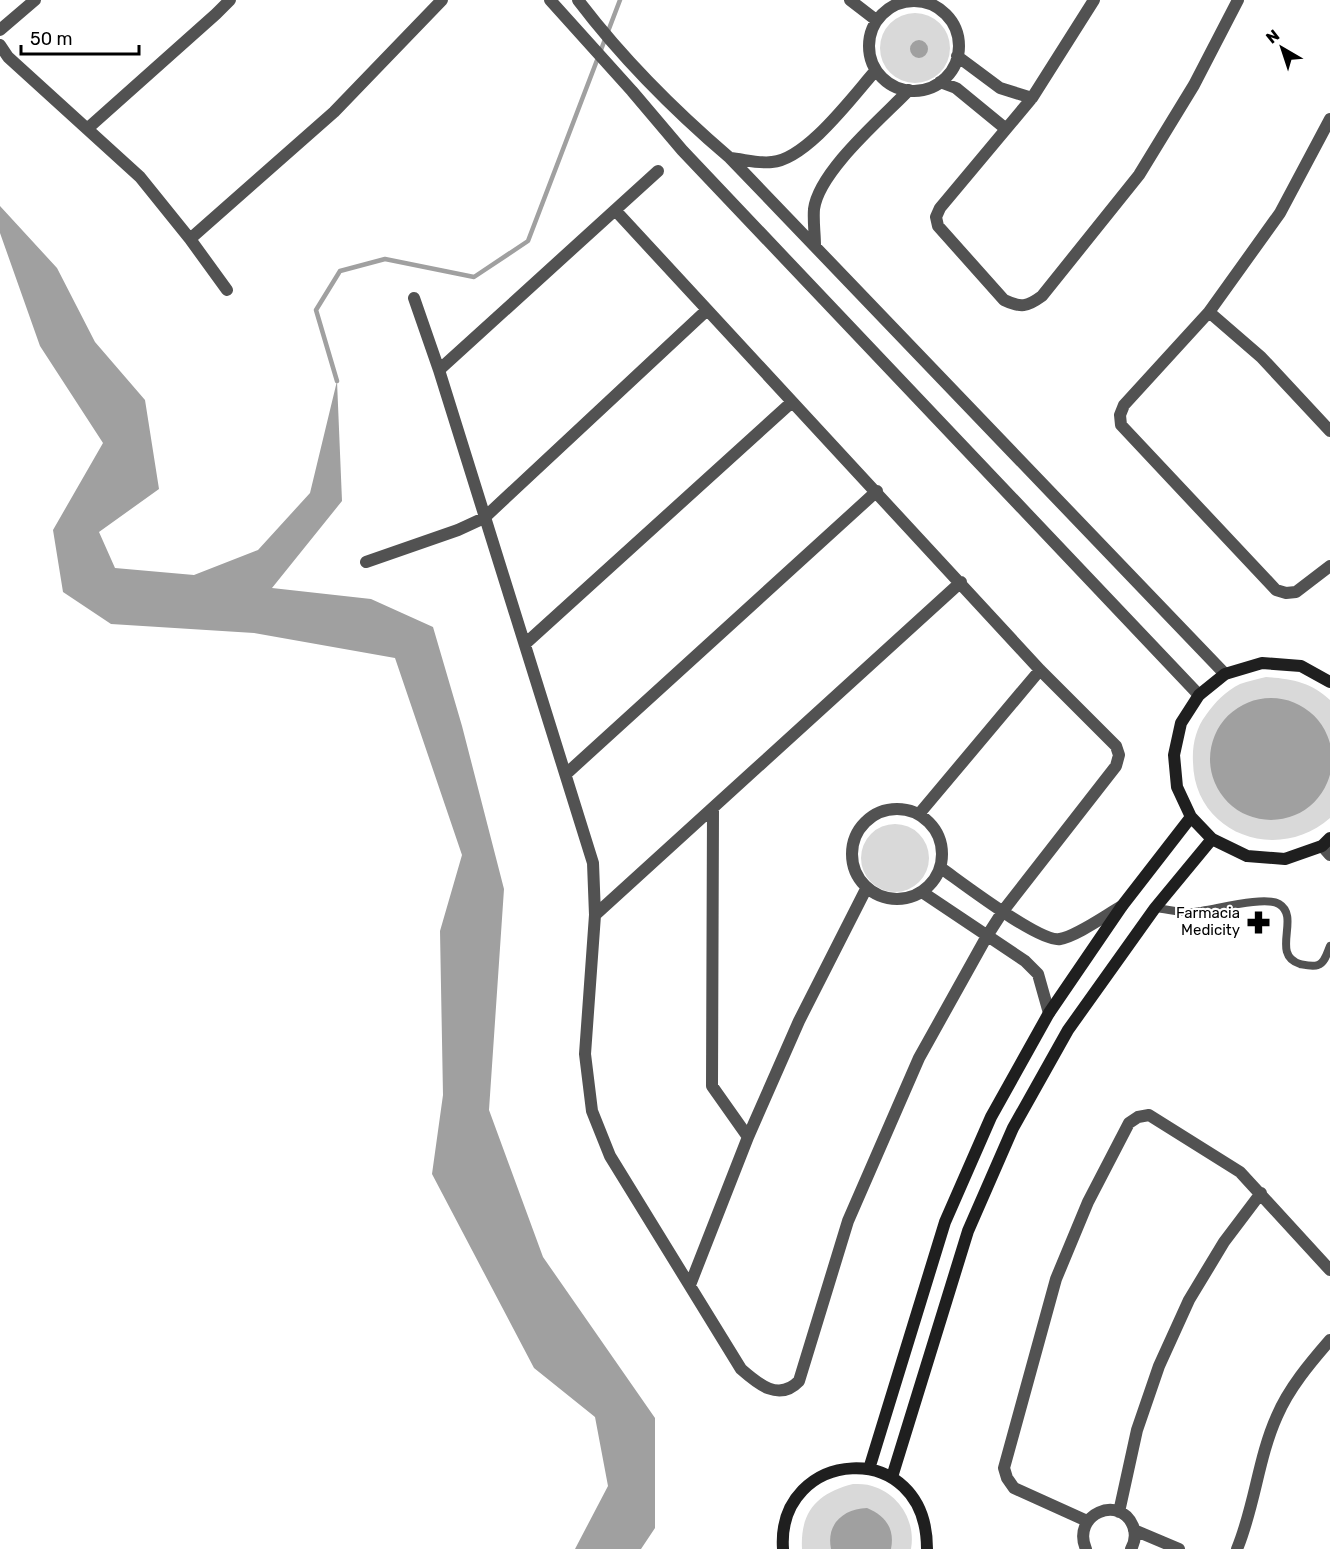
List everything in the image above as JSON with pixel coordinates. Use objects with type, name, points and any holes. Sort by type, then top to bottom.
[{"type":"street","points":[[0,30],[35,0]]},
{"type":"street","points":[[87,129],[230,0]]},
{"type":"street","points":[[190,239],[334,111],[442,0]]},
{"type":"street","points":[[550,0],[632,90],[682,150],[1199,695]]},
{"type":"street","points":[[850,0],[876,20]]},
{"type":"street","points":[[1094,0],[1032,98],[940,208],[936,217],[938,226],[1004,300],[1018,306],[1032,304],[1042,296],[1139,175],[1194,85],[1238,0]]},
{"type":"street","points":[[580,2],[644,76],[700,132],[730,158],[1225,674]]},
{"type":"street","points":[[924,2],[939,8],[951,20],[958,35],[957,56],[952,70],[940,82],[926,89],[909,90],[896,87],[876,70],[870,58],[871,32],[887,3],[924,2]]},
{"type":"street","points":[[0,45],[8,57],[140,177],[227,290]]},
{"type":"street","points":[[957,56],[1000,88],[1032,98]]},
{"type":"street","points":[[730,158],[772,162],[791,157],[813,140],[876,70]]},
{"type":"street","points":[[940,82],[956,88],[1006,129]]},
{"type":"street","points":[[815,246],[814,209],[820,188],[833,168],[909,90]]},
{"type":"street","points":[[1330,119],[1280,213],[1209,312],[1124,405],[1119,416],[1121,425],[1276,590],[1286,593],[1296,592],[1330,566]]},
{"type":"street","points":[[439,370],[658,171]]},
{"type":"street","points":[[414,298],[439,370],[593,863],[595,915],[585,1054],[592,1111],[610,1156],[741,1369],[760,1386],[784,1392],[800,1381],[848,1221],[919,1058],[1003,911],[1116,766],[1119,755],[1116,746],[1040,670],[615,210]]},
{"type":"street","points":[[366,562],[458,530],[484,518],[707,310]]},
{"type":"street","points":[[1209,312],[1261,357],[1329,429]]},
{"type":"street","points":[[525,645],[792,402]]},
{"type":"street","points":[[566,774],[877,491]]},
{"type":"street","points":[[595,915],[961,582]]},
{"type":"street","points":[[1327,846],[1285,859],[1247,856],[1212,839],[1191,817],[1177,787],[1174,755],[1181,723],[1199,695],[1225,674],[1262,663],[1301,666],[1330,682]]},
{"type":"street","points":[[919,814],[1040,670]]},
{"type":"street","points":[[713,809],[712,1086],[748,1137]]},
{"type":"street","points":[[905,809],[919,814],[931,824],[939,837],[943,852],[941,868],[934,882],[922,892],[908,898],[894,900],[879,897],[866,889],[857,877],[852,864],[851,849],[856,834],[864,822],[876,814],[905,809]]},
{"type":"street","points":[[869,1469],[945,1222],[991,1117],[1049,1013],[1122,906],[1191,817]]},
{"type":"street","points":[[892,1477],[968,1231],[1013,1128],[1068,1030],[1155,908],[1212,839]]},
{"type":"street","points":[[941,868],[1003,911],[1049,939],[1059,939],[1122,906]]},
{"type":"street","points":[[690,1285],[748,1137],[799,1021],[866,889]]},
{"type":"street","points":[[922,892],[1025,961],[1038,974],[1049,1013]]},
{"type":"street","points":[[1087,1521],[1014,1488],[1004,1468],[1056,1279],[1088,1202],[1129,1124],[1138,1117],[1149,1115],[1240,1172],[1330,1270]]},
{"type":"street","points":[[1119,1512],[1137,1430],[1158,1366],[1189,1300],[1224,1242],[1261,1193]]},
{"type":"street","points":[[1237,1549],[1247,1525],[1260,1470],[1277,1416],[1308,1365],[1330,1340]]},
{"type":"street","points":[[783,1549],[782,1534],[788,1510],[802,1490],[822,1475],[845,1468],[869,1469],[892,1477],[909,1491],[921,1509],[927,1529],[927,1549]]},
{"type":"street","points":[[1086,1549],[1083,1539],[1087,1521],[1100,1511],[1110,1510],[1119,1512],[1131,1522],[1134,1530],[1134,1545],[1131,1549]]},
{"type":"street","points":[[1134,1530],[1179,1549]]},
{"type":"lane","points":[[1155,908],[1191,912],[1228,905],[1274,902],[1284,909],[1286,914],[1285,948],[1290,958],[1296,963],[1316,966],[1322,963],[1330,946]]},
{"type":"shaded area","points":[[915,13],[928,16],[940,23],[947,35],[950,48],[947,61],[940,73],[928,80],[915,83],[902,80],[890,73],[883,61],[880,48],[883,35],[890,23],[902,16]]},
{"type":"shaded area","points":[[919,40],[925,43],[928,49],[925,55],[919,58],[913,55],[910,49],[913,43]]},
{"type":"shaded area","points":[[0,206],[57,268],[95,342],[145,400],[159,489],[99,532],[115,568],[194,575],[258,550],[310,493],[337,381],[342,501],[272,588],[371,599],[433,627],[462,726],[504,889],[489,1110],[543,1257],[655,1418],[655,1528],[641,1549],[575,1549],[608,1486],[595,1417],[534,1368],[432,1174],[443,1095],[440,931],[462,855],[395,658],[254,633],[111,624],[63,592],[53,530],[103,443],[40,346],[0,233]]},
{"type":"shaded area","points":[[1266,677],[1300,682],[1316,689],[1330,700],[1330,818],[1309,832],[1287,839],[1264,839],[1242,834],[1223,823],[1208,808],[1197,787],[1193,762],[1197,731],[1213,706],[1225,693],[1240,684]]},
{"type":"shaded area","points":[[1271,698],[1294,703],[1305,708],[1314,716],[1322,725],[1327,736],[1332,759],[1327,782],[1322,793],[1314,802],[1305,810],[1294,815],[1271,820],[1248,815],[1237,810],[1228,802],[1220,793],[1215,782],[1210,759],[1215,736],[1220,725],[1228,716],[1237,708],[1248,703]]},
{"type":"shaded area","points":[[895,824],[908,827],[919,834],[926,845],[929,858],[926,871],[919,882],[908,889],[895,892],[882,889],[871,882],[864,871],[861,858],[864,845],[871,834],[882,827]]},
{"type":"shaded area","points":[[853,1484],[867,1485],[882,1490],[898,1502],[911,1528],[911,1549],[802,1549],[804,1524],[814,1506],[830,1493]]},
{"type":"shaded area","points":[[867,1508],[874,1511],[888,1524],[892,1535],[891,1549],[831,1549],[831,1532],[838,1520],[851,1511]]},
{"type":"waterway","points":[[337,381],[316,310],[340,271],[385,259],[474,277],[528,241],[620,0]]},
{"type":"place","name":"Farmacia Medicity","points":[[1258,922]]}]
